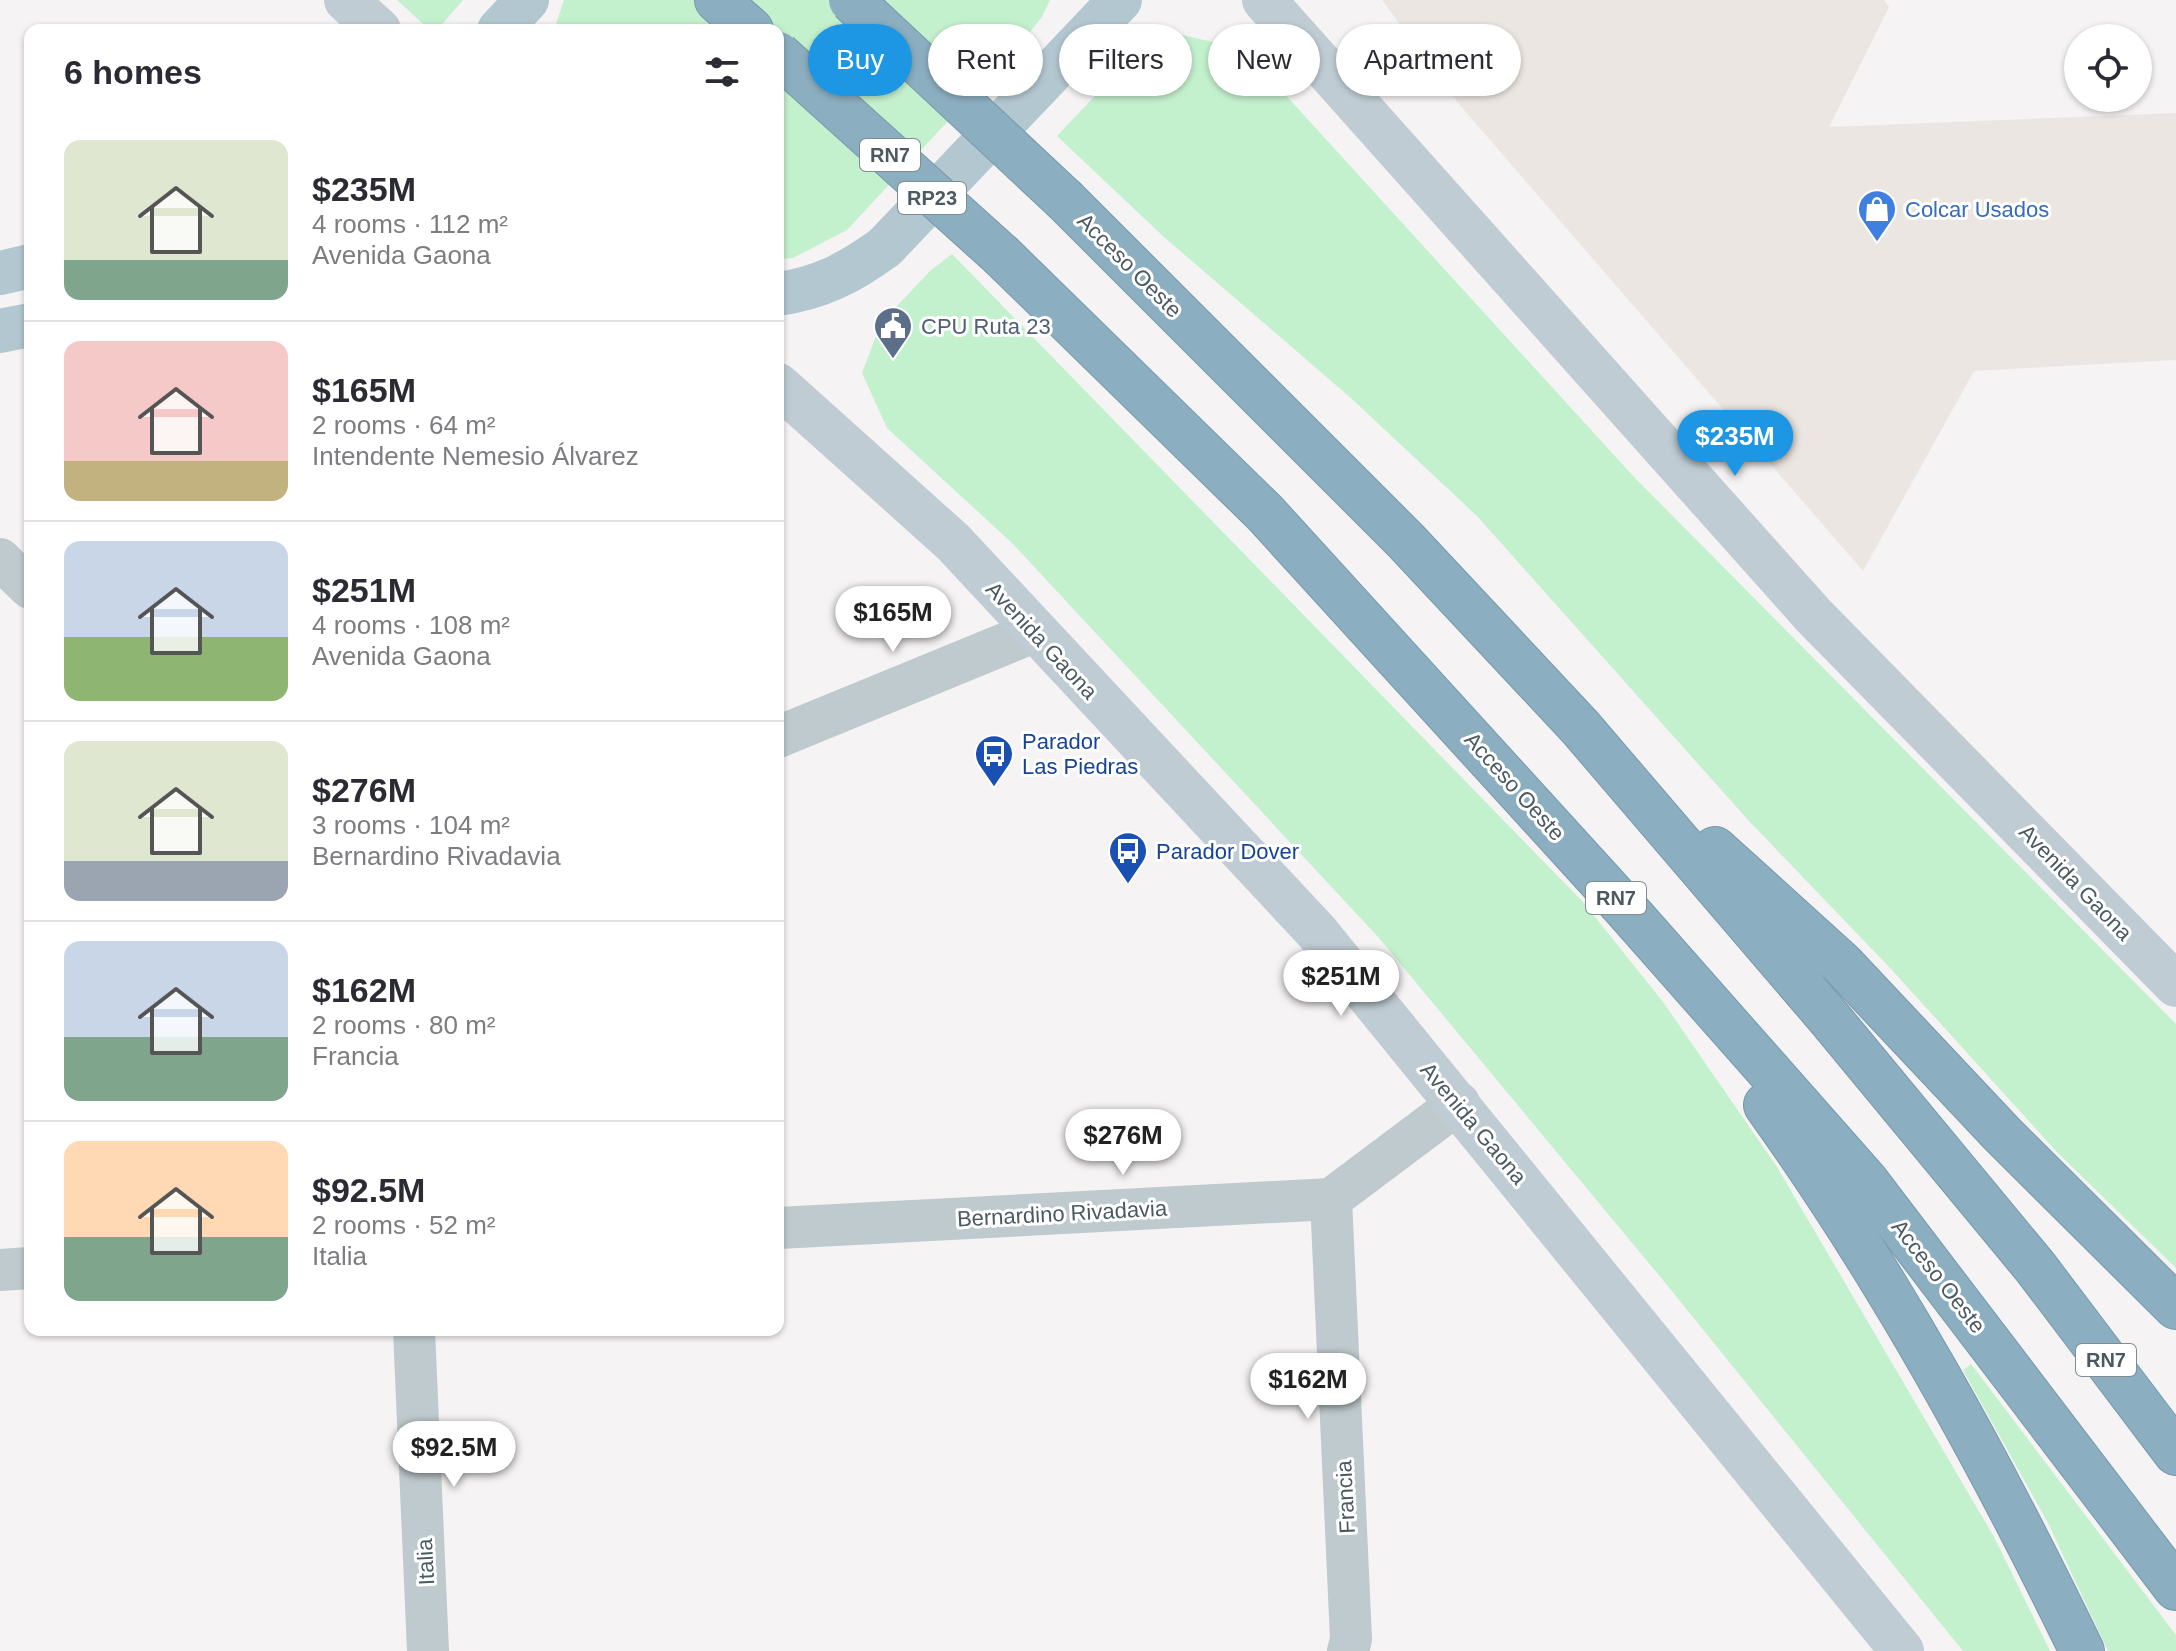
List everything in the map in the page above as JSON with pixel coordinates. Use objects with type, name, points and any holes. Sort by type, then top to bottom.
[{"type":"highway","points":[[717,0],[744,24]]},
{"type":"highway","name":"Acceso Oeste","points":[[851,0],[1066,201],[1406,541],[1580,727],[1830,1019],[2036,1268],[2176,1453]]},
{"type":"highway","name":"Acceso Oeste","points":[[784,59],[1002,256],[1265,513],[1625,908],[1866,1181],[2176,1588]]},
{"type":"highway","points":[[1580,727],[1842,964],[2002,1134],[2176,1307]]},
{"type":"highway","points":[[1625,908],[1791,1139],[1920,1338],[2026,1537],[2082,1651]]},
{"type":"main road","points":[[346,0],[372,24]]},
{"type":"main road","points":[[505,24],[527,0]]},
{"type":"main road","points":[[545,24],[552,0]]},
{"type":"main road","points":[[1076,24],[1086,0]]},
{"type":"main road","name":"RP23","points":[[1097,24],[1120,0]]},
{"type":"main road","name":"Avenida Gaona","points":[[1264,0],[1813,615],[2176,985]]},
{"type":"main road","name":"RP23","points":[[784,293],[808,290],[847,274],[885,247],[1059,64]]},
{"type":"main road","points":[[0,273],[24,267]]},
{"type":"main road","points":[[0,331],[24,326]]},
{"type":"main road","name":"Avenida Gaona","points":[[784,390],[953,542],[1316,931],[1902,1651]]},
{"type":"street","points":[[0,559],[24,582]]},
{"type":"street","points":[[784,735],[1034,632]]},
{"type":"street","points":[[1331,1199],[1459,1103]]},
{"type":"street","name":"Bernardino Rivadavia","points":[[784,1228],[1331,1199]]},
{"type":"street","name":"Francia","points":[[1331,1199],[1351,1639],[1348,1651]]},
{"type":"street","points":[[0,1270],[24,1268]]},
{"type":"street","name":"Italia","points":[[414,1336],[428,1651]]},
{"type":"shaded area","name":"Colcar Usados","points":[[1382,0],[1884,0],[1889,7],[1829,127],[2176,113],[2176,360],[1974,371],[1863,571],[1453,96],[1521,96],[1521,24],[1400,24]]},
{"type":"green space","points":[[397,0],[463,0],[442,24],[423,24]]},
{"type":"green space","points":[[564,0],[1050,0],[1036,24],[928,24],[928,96],[971,96],[847,230],[793,258],[784,259],[784,24],[556,24]]},
{"type":"green space","points":[[1192,37],[1208,41],[1208,96],[1286,96],[1634,477],[2176,1024],[2176,1268],[2057,1152],[1892,970],[1749,821],[1477,516],[1352,399],[1164,237],[1057,136],[1095,96],[1192,96]]},
{"type":"green space","points":[[952,254],[1583,902],[1663,1002],[1777,1167],[1994,1537],[2050,1651],[1963,1651],[1667,1285],[1379,938],[1012,543],[887,428],[862,373],[881,323],[930,271]]},
{"type":"green space","points":[[1971,1364],[2176,1635],[2176,1651],[2108,1651],[2048,1523],[1963,1370]]},
{"type":"place","name":"Colcar Usados","points":[[1877,243]]},
{"type":"place","name":"CPU Ruta 23","points":[[893,360]]},
{"type":"place","name":"Parador Las Piedras","points":[[994,788]]},
{"type":"place","name":"Parador Dover","points":[[1128,885]]}]
